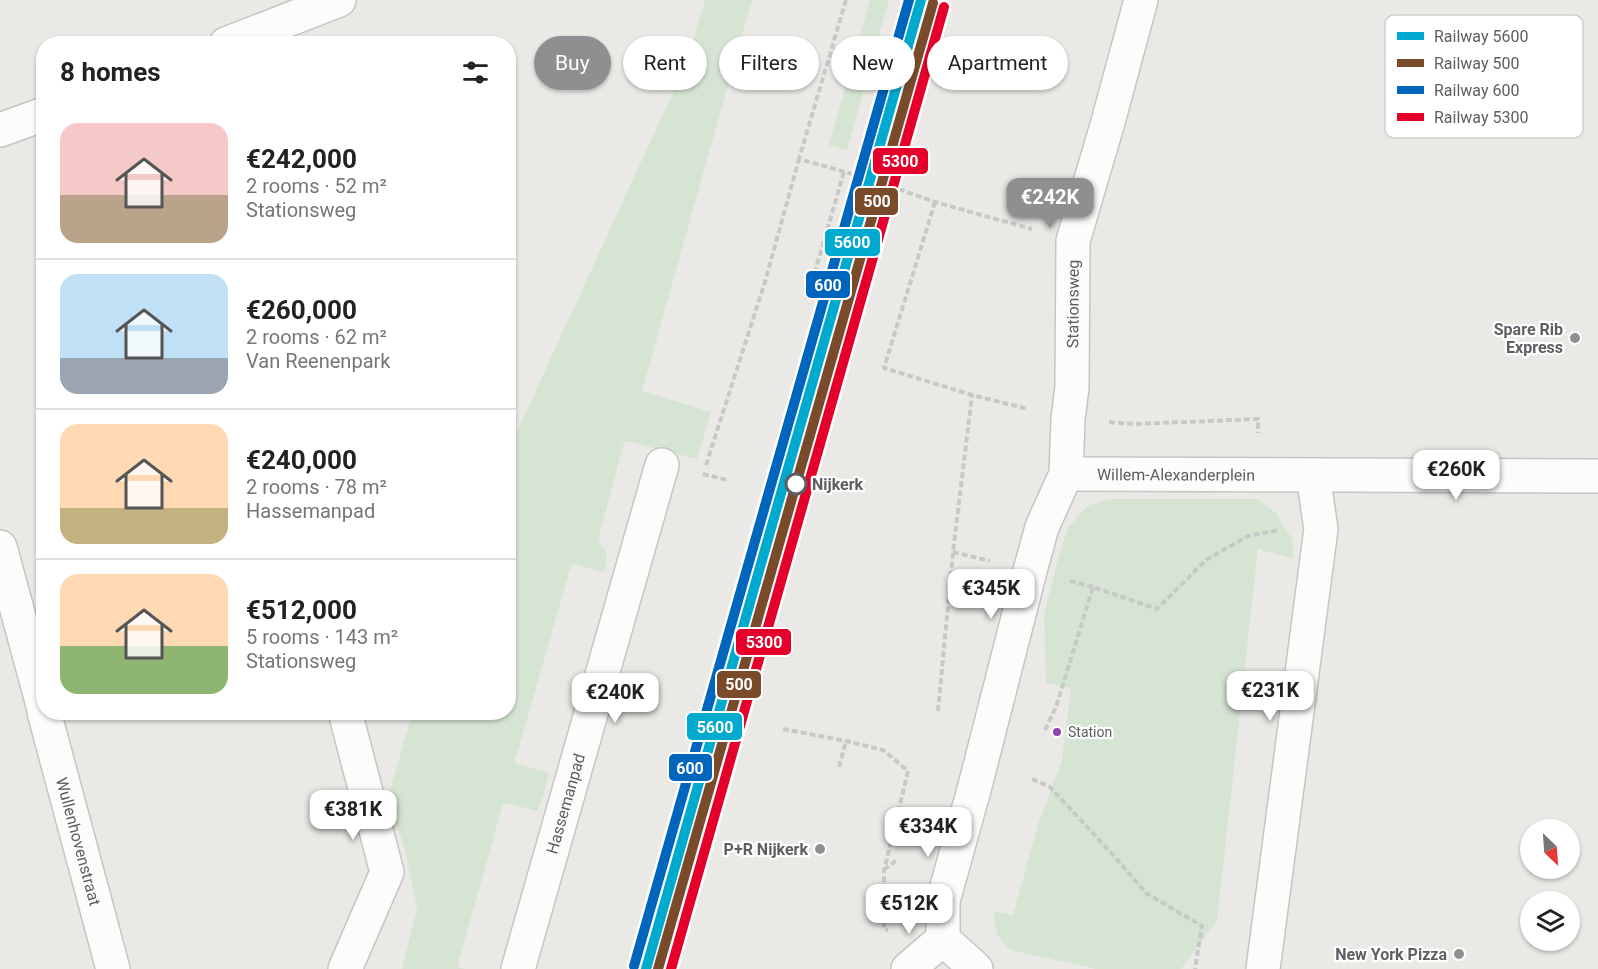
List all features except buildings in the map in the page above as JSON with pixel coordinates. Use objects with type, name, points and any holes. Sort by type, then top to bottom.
[{"type":"street","points":[[247,36],[339,0]]},
{"type":"street","name":"Stationsweg","points":[[1066,474],[1072,387],[1073,241],[1141,0]]},
{"type":"street","points":[[0,130],[36,117]]},
{"type":"street","name":"Hassemanpad","points":[[518,969],[662,465]]},
{"type":"street","points":[[976,969],[943,939],[943,901],[1042,527],[1066,474]]},
{"type":"street","name":"Willem-Alexanderplein","points":[[1066,474],[1598,476]]},
{"type":"street","points":[[1263,969],[1321,529],[1313,475]]},
{"type":"street","name":"Wullenhovenstraat","points":[[0,547],[36,681]]},
{"type":"street","name":"Wullenhovenstraat","points":[[46,720],[114,969]]},
{"type":"street","points":[[345,969],[387,872],[347,720]]},
{"type":"street","points":[[908,969],[943,939]]},
{"type":"path","points":[[704,474],[765,282],[846,0]]},
{"type":"path","points":[[799,159],[870,179],[935,202],[1073,241]]},
{"type":"path","points":[[807,299],[844,172]]},
{"type":"path","points":[[938,711],[953,552],[972,395]]},
{"type":"path","points":[[662,465],[727,480]]},
{"type":"path","points":[[1045,730],[1056,707],[1093,587],[1157,609],[1206,560],[1248,536],[1286,528],[1321,529]]},
{"type":"path","points":[[783,729],[883,750],[908,771],[884,871],[884,929],[943,939]]},
{"type":"path","points":[[839,767],[846,741]]},
{"type":"path","points":[[1032,780],[1050,787],[1146,893],[1202,926],[1195,969]]},
{"type":"path","points":[[884,871],[898,859]]},
{"type":"green space","points":[[705,0],[752,0],[742,36],[719,36],[719,90],[727,90],[642,391],[711,412],[697,459],[627,441],[624,443],[598,540],[607,554],[605,571],[574,564],[571,566],[515,761],[516,764],[549,774],[539,809],[537,811],[503,804],[458,964],[459,967],[465,969],[402,969],[417,908],[406,854],[388,798],[410,720],[516,720],[516,434],[674,90],[707,90],[707,36],[694,36]]},
{"type":"green space","points":[[870,0],[889,0],[879,36],[860,36]]},
{"type":"green space","points":[[845,90],[864,90],[847,150],[829,145]]},
{"type":"green space","points":[[1109,499],[1257,499],[1276,513],[1292,539],[1294,559],[1258,549],[1217,921],[1181,969],[1096,969],[1010,950],[997,935],[993,911],[1013,915],[1039,822],[1062,760],[1071,688],[1046,683],[1044,614],[1059,555],[1068,528],[1087,506]]},
{"type":"rail line","name":"600","points":[[634,966],[909,0]]},
{"type":"rail line","name":"5600","points":[[646,969],[921,0]]},
{"type":"rail line","name":"500","points":[[658,969],[933,3]]},
{"type":"rail line","name":"5300","points":[[671,969],[944,7]]},
{"type":"place","name":"Spare Rib Express","points":[[1575,338]]},
{"type":"place","name":"Nijkerk","points":[[796,484]]},
{"type":"place","name":"Station","points":[[1057,732]]},
{"type":"place","name":"P+R Nijkerk","points":[[820,849]]},
{"type":"place","name":"New York Pizza","points":[[1459,954]]}]
